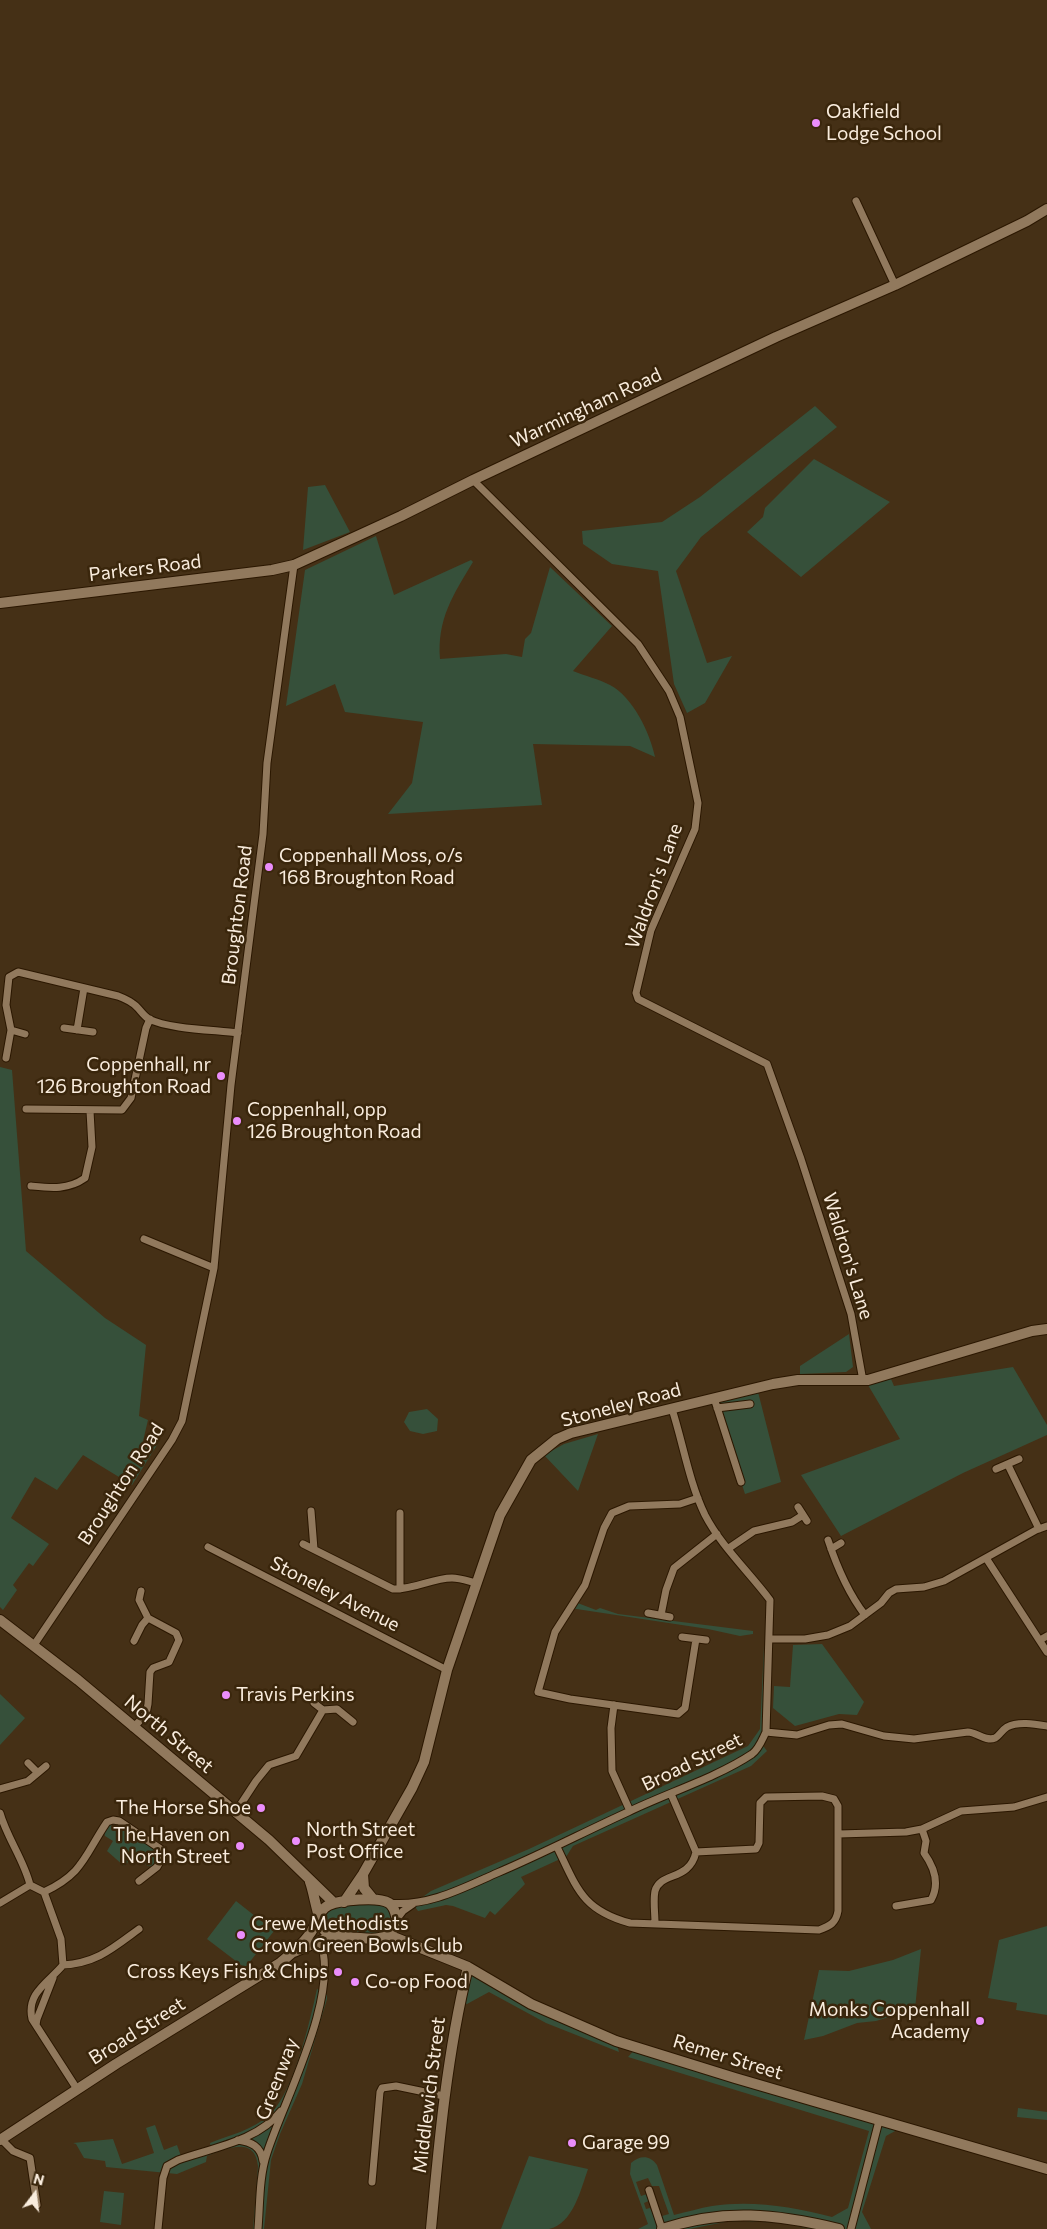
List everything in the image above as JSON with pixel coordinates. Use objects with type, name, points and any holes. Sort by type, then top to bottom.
[{"type":"street","points":[[856,201],[895,285]]},
{"type":"street","name":"Warmingham Road","points":[[294,565],[776,337],[895,285],[1047,210]]},
{"type":"street","name":"Waldron's Lane","points":[[473,480],[638,644],[670,691],[680,717],[698,803],[695,829],[651,930],[636,993],[638,999],[767,1064],[801,1159],[851,1314],[863,1381]]},
{"type":"street","name":"Parkers Road","points":[[0,603],[263,571],[294,565]]},
{"type":"street","name":"Broughton Road","points":[[34,1645],[172,1440],[182,1421],[214,1268],[231,1085],[263,834],[267,763],[294,565]]},
{"type":"street","points":[[6,1058],[11,1030],[6,1005],[7,990],[9,977],[18,972],[118,996],[133,1003],[150,1019],[174,1026],[238,1033]]},
{"type":"street","points":[[77,1030],[84,988]]},
{"type":"street","points":[[26,1109],[122,1110],[131,1098],[146,1028],[150,1019]]},
{"type":"street","points":[[64,1028],[94,1032]]},
{"type":"street","points":[[11,1030],[25,1034]]},
{"type":"street","points":[[31,1186],[56,1188],[75,1185],[85,1178],[92,1146],[90,1111]]},
{"type":"street","points":[[144,1239],[214,1268]]},
{"type":"street","name":"Stoneley Road","points":[[319,1917],[325,1907],[339,1903],[363,1874],[412,1788],[424,1762],[447,1670],[500,1515],[531,1460],[542,1449],[571,1433],[672,1409],[716,1403],[798,1380],[863,1381],[1032,1331],[1047,1329]]},
{"type":"street","points":[[742,1482],[716,1403],[750,1404]]},
{"type":"street","name":"Broad Street","points":[[389,1903],[414,1904],[435,1899],[558,1847],[754,1753],[761,1743],[766,1732],[770,1600],[717,1534],[706,1515],[698,1498],[672,1409]]},
{"type":"street","points":[[996,1469],[1019,1459]]},
{"type":"street","points":[[1008,1465],[1039,1529]]},
{"type":"street","points":[[696,1639],[685,1708],[678,1714],[538,1692],[555,1632],[585,1585],[604,1528],[612,1513],[630,1506],[680,1504],[698,1498]]},
{"type":"street","points":[[729,1548],[754,1531],[805,1518],[798,1507]]},
{"type":"street","points":[[311,1511],[314,1550]]},
{"type":"street","points":[[400,1514],[400,1589]]},
{"type":"street","points":[[769,1639],[805,1639],[828,1635],[850,1626],[896,1588],[924,1587],[944,1581],[1047,1526]]},
{"type":"street","points":[[661,1615],[666,1590],[674,1568],[717,1534]]},
{"type":"street","points":[[828,1540],[837,1569],[847,1582],[851,1598],[865,1615]]},
{"type":"street","points":[[831,1549],[841,1543]]},
{"type":"street","points":[[303,1544],[393,1589],[444,1578],[458,1578],[476,1583]]},
{"type":"street","name":"Stoneley Avenue","points":[[208,1547],[447,1670]]},
{"type":"street","points":[[986,1558],[1047,1652]]},
{"type":"street","points":[[134,1728],[146,1714],[150,1672],[154,1668],[169,1662],[179,1640],[176,1633],[148,1618],[139,1600],[141,1591]]},
{"type":"street","points":[[648,1613],[670,1617]]},
{"type":"street","points":[[134,1641],[148,1618]]},
{"type":"street","name":"North Street","points":[[0,1620],[34,1645],[269,1840],[310,1882],[339,1903]]},
{"type":"street","points":[[1040,1640],[1047,1636]]},
{"type":"street","points":[[682,1637],[706,1640]]},
{"type":"street","points":[[314,1703],[323,1710],[337,1709],[353,1722]]},
{"type":"street","points":[[614,1705],[611,1728],[612,1771],[630,1811]]},
{"type":"street","points":[[235,1813],[269,1765],[296,1756],[323,1710]]},
{"type":"street","points":[[766,1732],[797,1735],[829,1725],[842,1724],[884,1736],[914,1739],[974,1732],[988,1739],[995,1738],[1012,1725],[1034,1724],[1047,1726]]},
{"type":"street","points":[[28,1763],[37,1772]]},
{"type":"street","points":[[0,1789],[28,1781],[46,1766]]},
{"type":"street","points":[[655,1923],[655,1892],[659,1883],[686,1871],[696,1852],[671,1794]]},
{"type":"street","points":[[558,1847],[578,1890],[590,1905],[609,1917],[630,1923],[820,1930],[830,1926],[837,1920],[839,1834],[838,1806],[834,1799],[822,1796],[766,1798],[760,1803],[759,1843],[756,1849],[696,1852]]},
{"type":"street","points":[[839,1834],[906,1832],[922,1829],[961,1810],[1014,1808],[1047,1797]]},
{"type":"street","points":[[0,1812],[15,1850],[27,1872],[30,1885]]},
{"type":"street","points":[[44,1892],[67,1880],[80,1866],[107,1822],[114,1820],[119,1821],[162,1850],[164,1854],[156,1867],[139,1881]]},
{"type":"street","points":[[896,1906],[931,1900],[934,1895],[933,1865],[924,1853],[926,1841],[922,1829]]},
{"type":"street","points":[[363,1874],[364,1888],[373,1899]]},
{"type":"street","name":"North Street","points":[[310,1882],[317,1903],[319,1917]]},
{"type":"street","points":[[30,1885],[44,1892],[61,1939],[63,1965]]},
{"type":"street","points":[[0,1904],[30,1885]]},
{"type":"street","points":[[339,1903],[373,1899],[389,1903],[394,1908],[404,1936],[413,1945]]},
{"type":"street","name":"Broad Street","points":[[397,1920],[403,1911],[414,1904]]},
{"type":"street","points":[[319,1917],[326,1932],[334,1935],[371,1939],[385,1936],[391,1932],[397,1920]]},
{"type":"street","name":"Broad Street","points":[[1,2140],[77,2089],[280,1963],[294,1952],[310,1934],[319,1917]]},
{"type":"street","points":[[77,2089],[36,2025],[30,2012],[32,1998],[36,1991],[53,1977],[63,1965],[87,1962],[99,1958],[139,1929]]},
{"type":"street","name":"Broad Street","points":[[294,1952],[334,1935]]},
{"type":"street","name":"Remer Street","points":[[385,1936],[396,1938],[468,1967],[538,2007],[616,2041],[879,2121],[1047,2169]]},
{"type":"street","name":"Greenway","points":[[258,2229],[264,2165],[307,2049],[323,1992],[323,1948],[320,1941]]},
{"type":"street","name":"Middlewich Street","points":[[432,2229],[444,2096],[468,1967]]},
{"type":"street","points":[[36,2025],[53,1977]]},
{"type":"street","points":[[372,2182],[380,2092],[382,2088],[396,2086],[444,2096]]},
{"type":"street","points":[[158,2229],[163,2178],[167,2166],[178,2160],[237,2140],[266,2126],[285,2106]]},
{"type":"street","points":[[851,2229],[879,2121]]},
{"type":"street","points":[[1,2140],[13,2151],[30,2158],[37,2205]]},
{"type":"street","points":[[237,2140],[246,2141],[258,2147],[262,2152],[264,2165]]},
{"type":"street","points":[[649,2190],[662,2229],[703,2217],[761,2215],[806,2221],[839,2229]]},
{"type":"green space","points":[[815,406],[837,427],[701,537],[676,571],[707,663],[732,656],[705,703],[687,713],[674,684],[658,571],[612,564],[583,544],[582,531],[662,522],[700,497]]},
{"type":"green space","points":[[814,459],[890,502],[801,577],[747,532],[763,517],[765,508]]},
{"type":"green space","points":[[325,485],[350,532],[303,550],[308,487]]},
{"type":"green space","points":[[376,536],[394,595],[471,560],[473,562],[459,585],[444,619],[441,632],[440,659],[506,654],[522,657],[525,639],[531,633],[550,567],[612,626],[573,671],[610,685],[626,698],[645,727],[655,757],[630,746],[533,744],[542,805],[388,814],[412,783],[423,722],[345,712],[335,684],[286,706],[305,570]]},
{"type":"green space","points":[[0,1067],[12,1070],[26,1251],[105,1318],[146,1345],[139,1416],[148,1420],[143,1441],[157,1445],[132,1485],[83,1455],[57,1490],[35,1477],[11,1518],[49,1544],[33,1566],[29,1563],[13,1585],[17,1590],[3,1610],[0,1607]]},
{"type":"green space","points":[[849,1334],[853,1367],[846,1372],[800,1374],[800,1366]]},
{"type":"green space","points":[[1013,1367],[1047,1425],[1047,1435],[963,1473],[841,1536],[801,1475],[900,1439],[868,1385],[891,1379],[894,1386]]},
{"type":"green space","points":[[758,1392],[781,1482],[745,1494],[714,1398]]},
{"type":"green space","points":[[427,1409],[438,1419],[437,1431],[423,1434],[410,1431],[404,1422],[409,1412]]},
{"type":"green space","points":[[598,1434],[578,1491],[544,1455],[564,1444]]},
{"type":"green space","points":[[575,1602],[596,1610],[600,1608],[618,1614],[753,1631],[753,1634],[740,1636],[708,1629],[570,1608]]},
{"type":"green space","points":[[822,1644],[864,1702],[857,1715],[839,1714],[795,1726],[773,1708],[774,1686],[790,1687],[793,1645]]},
{"type":"green space","points":[[764,1646],[769,1647],[766,1732],[761,1743],[767,1751],[751,1766],[573,1846],[564,1860],[558,1860],[521,1877],[525,1884],[495,1915],[490,1911],[485,1918],[446,1905],[418,1911],[413,1904],[431,1891],[529,1849],[748,1746],[760,1729]]},
{"type":"green space","points":[[0,1694],[25,1718],[0,1745]]},
{"type":"green space","points":[[113,1820],[162,1850],[157,1867],[148,1866],[134,1856],[124,1866],[107,1851],[113,1841],[105,1836],[103,1828]]},
{"type":"green space","name":"Crewe Methodists Crown Green Bowls Club","points":[[236,1901],[274,1931],[245,1968],[207,1939]]},
{"type":"green space","points":[[382,1901],[397,1919],[385,1936],[326,1932],[322,1910],[325,1907]]},
{"type":"green space","points":[[1047,1926],[1047,2015],[1016,2010],[1017,2003],[988,1998],[999,1940]]},
{"type":"green space","points":[[921,1949],[915,2009],[876,2021],[857,2023],[823,2036],[804,2040],[819,1970],[849,1971],[893,1960]]},
{"type":"green space","points":[[468,1967],[616,2041],[619,2052],[546,2023],[489,1992],[467,2004],[460,2002]]},
{"type":"green space","points":[[317,1989],[327,1995],[327,1999],[302,2084],[271,2160],[264,2229],[253,2229],[258,2166],[256,2156],[246,2147],[231,2148],[207,2156],[206,2162],[177,2174],[106,2167],[105,2161],[84,2158],[76,2144],[73,2143],[113,2139],[122,2164],[154,2153],[146,2128],[155,2125],[164,2150],[177,2145],[182,2159],[211,2148],[210,2143],[256,2125],[278,2105],[286,2091],[299,2056]]},
{"type":"green space","points":[[637,2047],[898,2126],[897,2130],[886,2136],[862,2212],[871,2229],[810,2229],[782,2223],[743,2221],[725,2222],[689,2229],[638,2229],[648,2224],[630,2174],[631,2163],[641,2157],[651,2159],[657,2165],[674,2215],[727,2204],[758,2204],[803,2210],[832,2217],[848,2208],[869,2131],[628,2057]],"holes":[[[648,2178],[652,2186],[659,2186],[669,2214],[655,2218],[650,2208],[646,2209],[644,2203],[653,2199],[650,2193],[641,2196],[636,2182]]]},
{"type":"green space","points":[[1018,2108],[1047,2112],[1047,2120],[1017,2117]]},
{"type":"green space","points":[[529,2156],[588,2169],[579,2195],[570,2213],[557,2226],[549,2229],[501,2229]]},
{"type":"green space","points":[[104,2191],[124,2193],[121,2225],[100,2222]]},
{"type":"place","name":"Oakfield Lodge School","points":[[816,123]]},
{"type":"place","name":"Coppenhall Moss, o/s 168 Broughton Road","points":[[269,867]]},
{"type":"place","name":"Coppenhall, nr 126 Broughton Road","points":[[221,1076]]},
{"type":"place","name":"Coppenhall, opp 126 Broughton Road","points":[[237,1121]]},
{"type":"place","name":"Travis Perkins","points":[[226,1695]]},
{"type":"place","name":"The Horse Shoe","points":[[261,1808]]},
{"type":"place","name":"North Street Post Office","points":[[296,1841]]},
{"type":"place","name":"The Haven on North Street","points":[[240,1846]]},
{"type":"place","name":"Crewe Methodists Crown Green Bowls Club","points":[[241,1935]]},
{"type":"place","name":"Cross Keys Fish & Chips","points":[[338,1972]]},
{"type":"place","name":"Co-op Food","points":[[355,1982]]},
{"type":"place","name":"Monks Coppenhall Academy","points":[[980,2021]]},
{"type":"place","name":"Garage 99","points":[[572,2143]]}]
